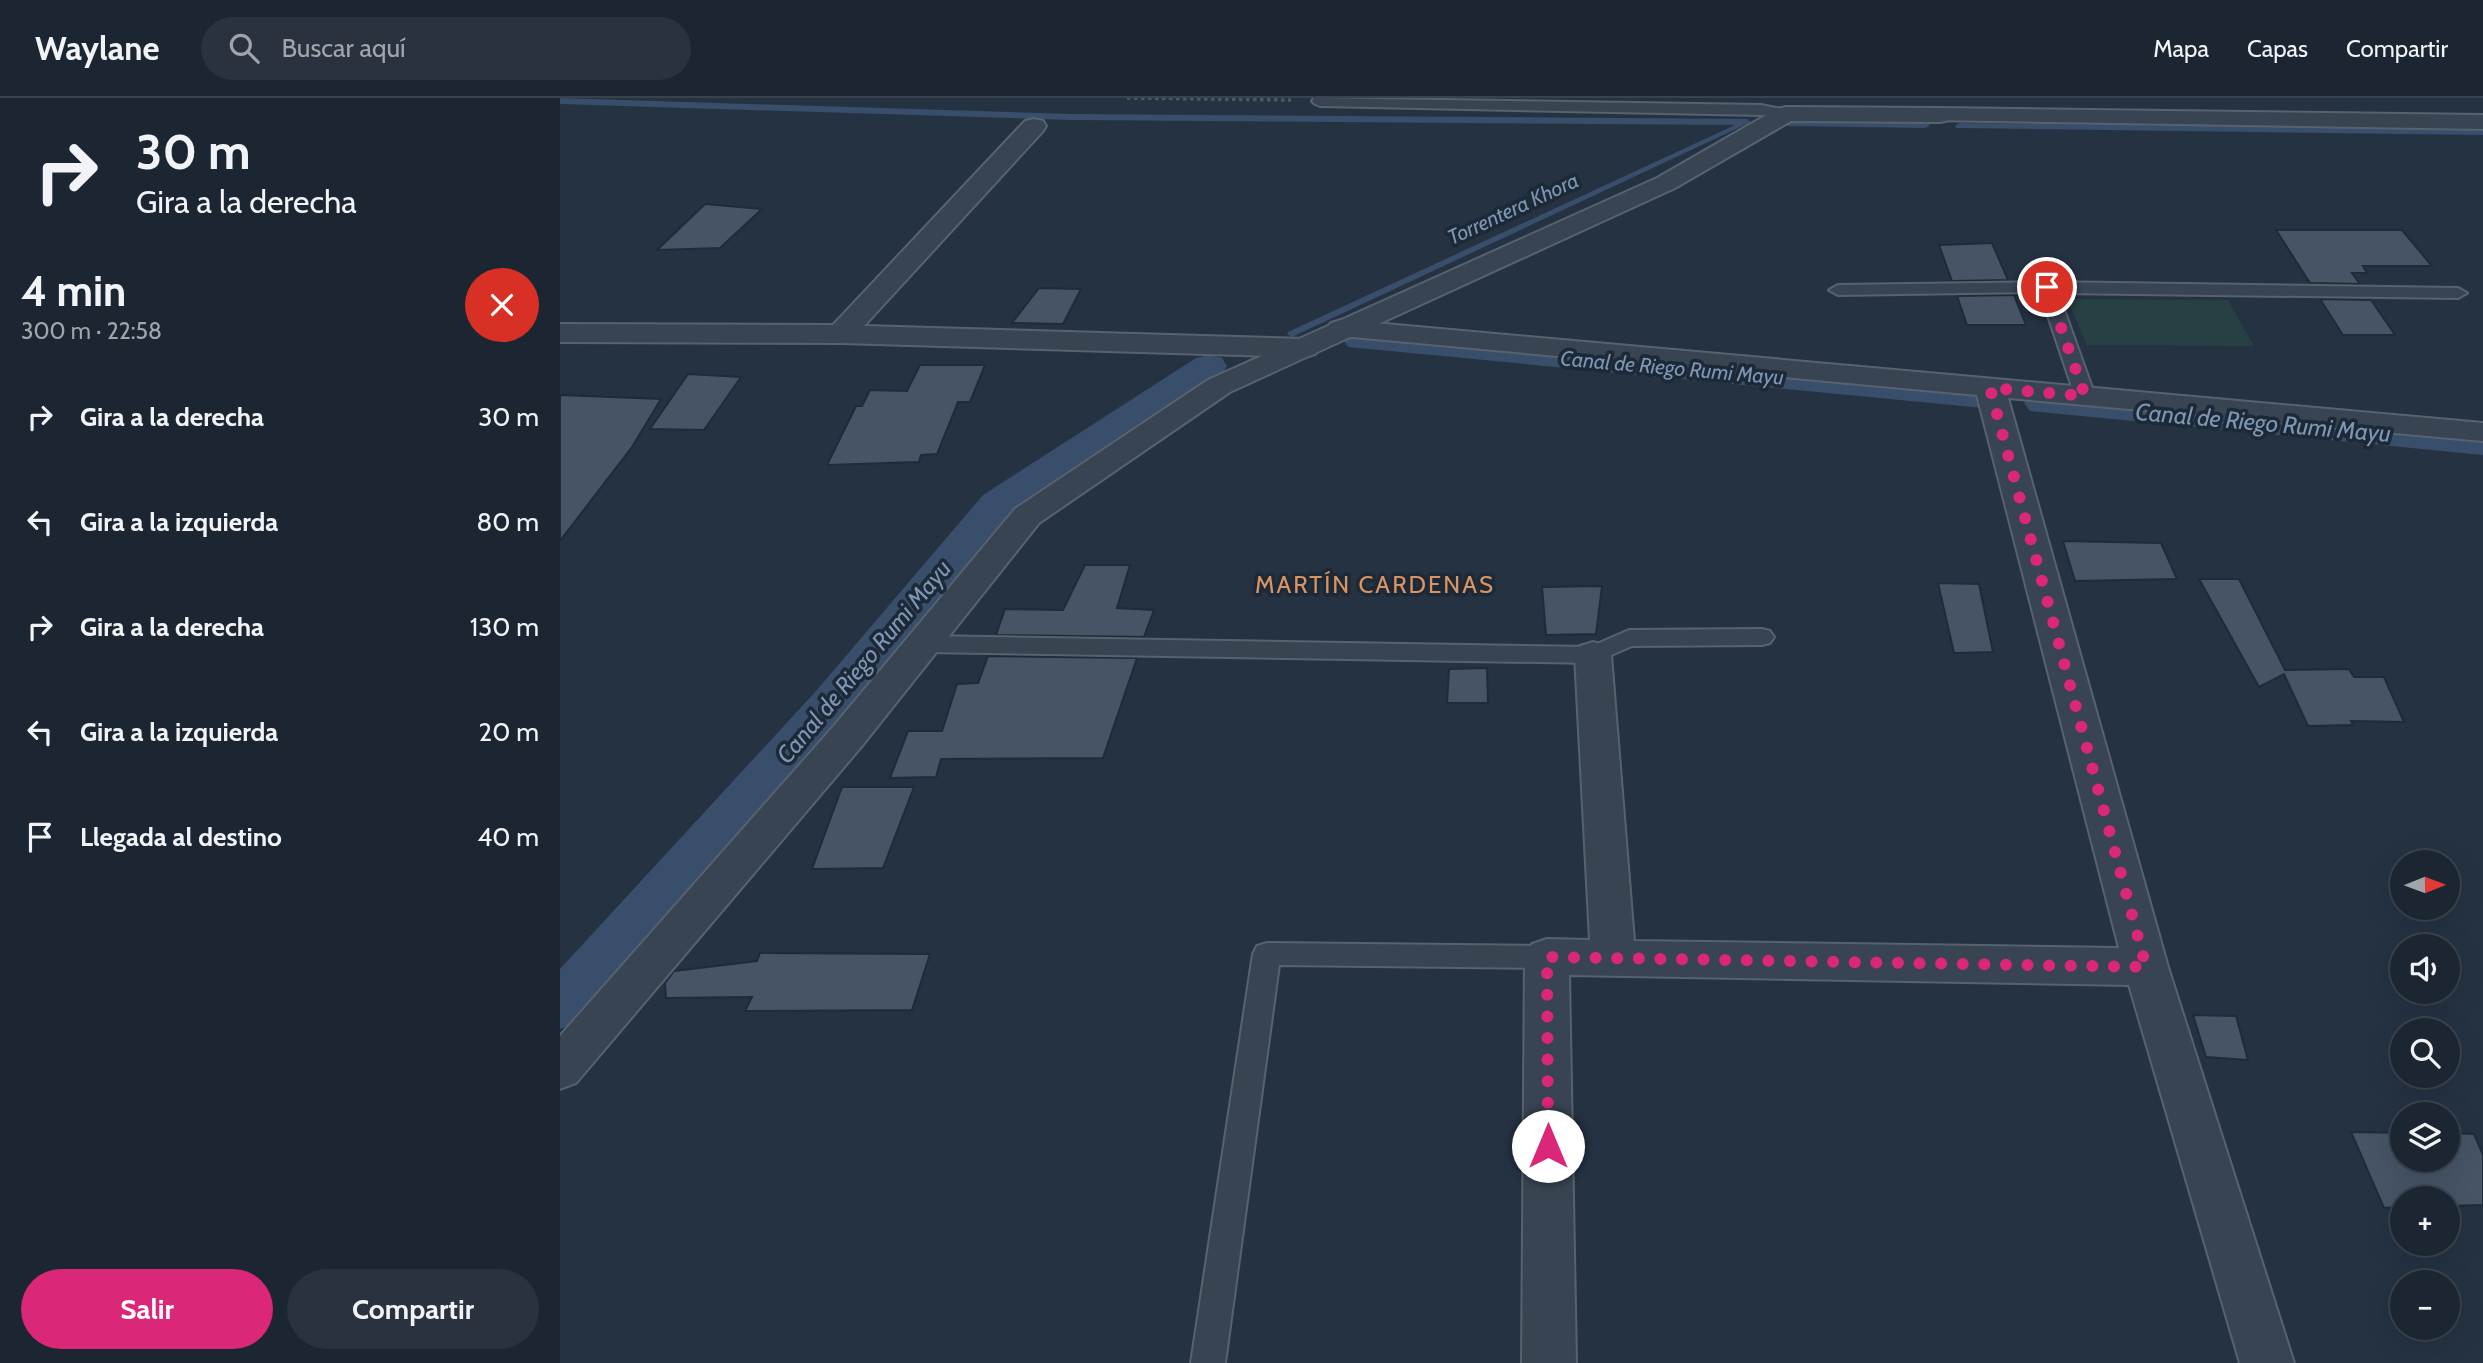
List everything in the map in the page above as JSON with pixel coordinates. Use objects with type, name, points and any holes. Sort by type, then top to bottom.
[{"type":"street","points":[[1942,115],[2483,140]]},
{"type":"street","points":[[560,1069],[925,644],[1027,516],[1219,386],[1667,183],[1772,122],[1942,115],[2483,122]]},
{"type":"street","points":[[841,334],[1034,126]]},
{"type":"street","points":[[1341,329],[2483,432]]},
{"type":"street","points":[[560,333],[841,334],[1305,348]]},
{"type":"street","points":[[1990,388],[2146,967],[2267,1363]]},
{"type":"street","points":[[1593,655],[1613,958]]},
{"type":"street","points":[[1549,1363],[1547,957],[2146,967]]},
{"type":"lane","points":[[1320,101],[1761,110],[1772,122]]},
{"type":"lane","points":[[1838,290],[2047,287],[2458,293]]},
{"type":"lane","points":[[2047,287],[2085,396]]},
{"type":"lane","points":[[925,644],[1593,655],[1629,638],[1762,637]]},
{"type":"lane","points":[[1208,1363],[1267,954],[1547,957]]},
{"type":"path","points":[[1127,98],[1320,101]]},
{"type":"green space","points":[[2067,299],[2228,300],[2254,346],[2087,345]]},
{"type":"building","points":[[705,204],[762,209],[720,248],[657,250]]},
{"type":"building","points":[[2276,230],[2402,230],[2432,266],[2363,266],[2367,273],[2352,273],[2360,284],[2310,283]]},
{"type":"building","points":[[1992,243],[2008,280],[1952,281],[1939,245]]},
{"type":"building","points":[[1039,288],[1081,289],[1063,324],[1012,323]]},
{"type":"building","points":[[2014,295],[2026,325],[1967,325],[1957,296]]},
{"type":"building","points":[[2320,299],[2371,300],[2395,335],[2343,335]]},
{"type":"building","points":[[920,365],[985,365],[970,402],[958,402],[937,454],[921,455],[919,462],[827,465],[856,406],[862,406],[870,390],[907,391]]},
{"type":"building","points":[[688,374],[741,377],[704,430],[650,429]]},
{"type":"building","points":[[560,395],[661,399],[632,447],[560,541]]},
{"type":"building","points":[[2063,541],[2161,543],[2177,579],[2075,581]]},
{"type":"building","points":[[1085,565],[1130,565],[1117,608],[1154,610],[1144,637],[996,635],[1005,609],[1063,610]]},
{"type":"building","points":[[2199,579],[2239,579],[2285,670],[2349,669],[2354,677],[2384,677],[2404,722],[2351,721],[2353,725],[2308,726],[2284,674],[2259,687]]},
{"type":"building","points":[[1938,583],[1979,584],[1993,652],[1954,653]]},
{"type":"building","points":[[1602,586],[1596,634],[1546,635],[1542,587]]},
{"type":"building","points":[[988,656],[1137,658],[1103,758],[941,759],[936,777],[890,778],[908,731],[942,731],[957,684],[978,683]]},
{"type":"building","points":[[1487,668],[1488,703],[1447,703],[1449,669]]},
{"type":"building","points":[[842,787],[914,787],[883,868],[812,869]]},
{"type":"building","points":[[760,953],[930,954],[912,1010],[745,1011],[752,997],[666,998],[665,983],[674,971],[757,961]]},
{"type":"building","points":[[2193,1015],[2236,1016],[2248,1060],[2206,1057]]},
{"type":"building","points":[[2351,1132],[2390,1133],[2390,1172],[2460,1172],[2460,1133],[2474,1134],[2483,1155],[2483,1205],[2460,1206],[2460,1186],[2390,1186],[2390,1208],[2384,1208]]},
{"type":"waterway","points":[[560,101],[1072,117],[1747,122]]},
{"type":"waterway","name":"Torrentera Khora","points":[[1790,124],[1926,125]]},
{"type":"waterway","name":"Torrentera Khora","points":[[1292,334],[1741,125]]},
{"type":"waterway","name":"Torrentera Khora","points":[[1959,126],[2483,132]]},
{"type":"waterway","name":"Canal de Riego Rumi Mayu","points":[[1361,339],[1983,397]]},
{"type":"waterway","name":"Canal de Riego Rumi Mayu","points":[[560,1006],[832,703],[997,504],[1209,366]]},
{"type":"waterway","name":"Canal de Riego Rumi Mayu","points":[[2043,403],[2483,443]]},
{"type":"district","name":"MARTÍN CARDENAS","points":[[1375,585]]},
{"type":"route","points":[[1548,1146],[1547,957],[2146,967],[1990,388],[2085,396],[2047,287]]}]
